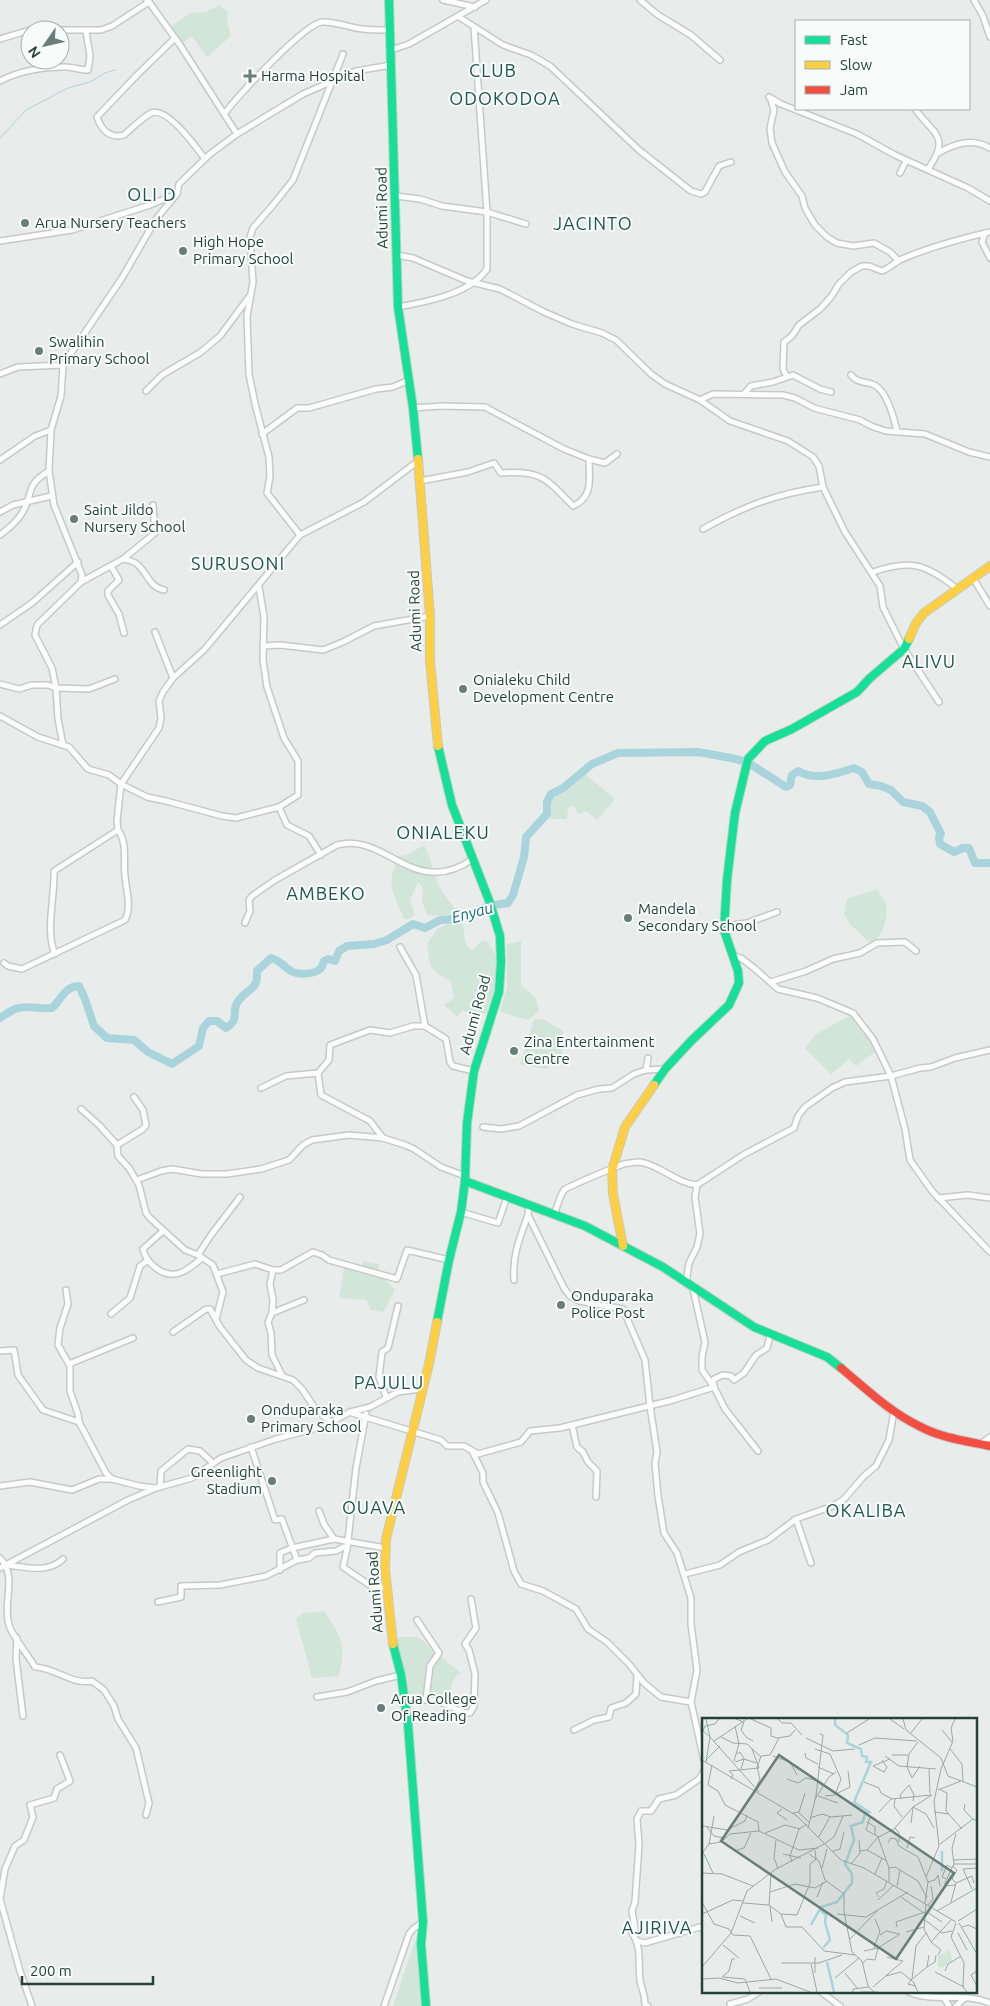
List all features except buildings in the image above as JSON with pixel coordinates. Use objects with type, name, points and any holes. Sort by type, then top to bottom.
[{"type":"main road","name":"Adumi Road","points":[[389,0],[398,307],[413,408],[420,481],[430,616],[430,661],[438,745],[452,805],[500,936],[500,980],[498,992],[474,1071],[467,1123],[465,1178],[461,1212],[449,1260],[429,1364],[386,1539],[387,1588],[392,1642],[401,1675],[416,1810],[423,1922],[421,1944],[426,2006]]},
{"type":"main road","points":[[623,1246],[613,1194],[612,1170],[625,1127],[665,1069],[691,1041],[716,1019],[733,998],[740,977],[726,938],[725,926],[727,880],[735,813],[748,762],[765,741],[792,729],[851,696],[904,649],[916,623],[924,613],[956,588],[990,566]]},
{"type":"main road","points":[[465,1178],[529,1206],[585,1226],[662,1267],[754,1327],[770,1335],[827,1356],[894,1412],[920,1427],[948,1437],[990,1446]]},
{"type":"street","points":[[389,0],[395,0]]},
{"type":"street","points":[[443,0],[476,7]]},
{"type":"street","points":[[391,50],[409,44],[486,0]]},
{"type":"street","points":[[640,0],[658,15],[691,35],[720,60]]},
{"type":"street","points":[[974,0],[983,16],[990,37]]},
{"type":"street","points":[[0,39],[30,30],[101,30],[112,26],[148,1],[175,38],[237,134]]},
{"type":"street","points":[[459,17],[503,45],[531,55],[550,66],[639,150],[691,191],[701,194],[705,192],[719,166],[731,162]]},
{"type":"street","points":[[225,113],[261,73],[317,23],[326,22],[363,29],[390,30]]},
{"type":"street","points":[[398,307],[427,302],[473,282],[487,269],[487,212],[474,27]]},
{"type":"street","points":[[0,81],[39,69],[64,67],[88,70],[90,52],[86,30]]},
{"type":"street","points":[[175,38],[137,74],[97,117],[101,127],[107,133],[118,136],[124,135],[152,113],[159,113],[169,118],[205,159]]},
{"type":"street","points":[[300,536],[267,493],[270,476],[269,457],[249,374],[247,316],[253,282],[249,244],[253,228],[293,180],[344,54]]},
{"type":"street","points":[[80,582],[82,575],[78,562],[51,496],[49,471],[51,430],[61,396],[63,365],[122,278],[156,219],[177,194],[179,184],[205,159],[237,134],[303,94],[356,71],[391,64]]},
{"type":"street","points":[[795,110],[769,98],[774,110],[770,128],[772,143],[785,172],[802,196],[805,208],[815,225],[827,237],[837,243],[853,246],[874,243],[890,252],[898,260]]},
{"type":"street","points":[[796,110],[857,134],[906,161],[968,188],[990,201]]},
{"type":"street","points":[[916,110],[928,123],[939,140],[940,147],[938,153],[928,169]]},
{"type":"street","points":[[938,153],[958,143],[979,143],[990,148]]},
{"type":"street","points":[[900,173],[906,161]]},
{"type":"street","points":[[0,241],[72,230],[150,205],[177,194]]},
{"type":"street","points":[[396,196],[420,198],[442,206],[487,212],[526,224]]},
{"type":"street","points":[[787,377],[783,369],[784,342],[792,336],[799,325],[820,309],[846,276],[862,266],[869,266],[882,271],[888,269],[898,260],[926,249],[972,235],[988,233]]},
{"type":"street","points":[[988,233],[982,242],[990,258]]},
{"type":"street","points":[[396,256],[414,258],[473,282],[500,289],[544,312],[572,324],[602,333],[616,340],[657,379],[700,400],[730,421],[765,432],[801,448],[816,460],[823,487],[845,532],[880,586],[883,607],[904,649],[939,702]]},
{"type":"street","points":[[146,391],[162,375],[200,352],[220,336],[251,294]]},
{"type":"street","points":[[0,374],[18,367],[63,365]]},
{"type":"street","points":[[851,375],[861,382],[876,386],[881,392],[893,415],[897,432]]},
{"type":"street","points":[[744,394],[751,386],[797,376],[811,385],[831,392]]},
{"type":"street","points":[[262,434],[297,408],[309,408],[376,389],[393,387],[409,380]]},
{"type":"street","points":[[700,400],[713,394],[783,395],[795,398],[814,408],[860,420],[871,426],[897,432],[925,434],[969,452],[990,457]]},
{"type":"street","points":[[413,408],[442,406],[485,407],[564,450],[589,460],[606,463],[617,454]]},
{"type":"street","points":[[0,460],[38,434],[51,430]]},
{"type":"street","points":[[420,481],[468,472],[494,462],[501,473],[526,472],[539,476],[573,506],[584,500],[589,489],[589,460]]},
{"type":"street","points":[[4,963],[8,966],[22,968],[125,920],[128,914],[124,874],[126,854],[117,821],[121,784],[159,728],[161,718],[158,701],[173,678],[204,650],[300,536],[364,502],[418,461]]},
{"type":"street","points":[[0,535],[18,520],[28,502],[29,491],[33,484],[38,478],[49,471]]},
{"type":"street","points":[[703,529],[752,504],[777,496],[823,487]]},
{"type":"street","points":[[0,512],[13,504],[51,496]]},
{"type":"street","points":[[63,744],[52,668],[37,642],[35,632],[37,625],[80,582],[123,559],[155,533],[153,505]]},
{"type":"street","points":[[123,559],[136,563],[146,574],[150,583],[156,588],[164,590]]},
{"type":"street","points":[[0,625],[32,603],[78,562]]},
{"type":"street","points":[[872,572],[892,566],[910,564],[922,566],[931,570],[956,588]]},
{"type":"street","points":[[111,566],[119,580],[107,593],[119,614],[124,633]]},
{"type":"street","points":[[973,578],[990,606]]},
{"type":"street","points":[[0,716],[38,737],[52,743],[63,744],[72,749],[88,769],[109,774],[121,784],[147,798],[166,800],[222,816],[236,818],[279,807],[298,795],[298,764],[284,738],[270,702],[264,671],[264,617],[259,586]]},
{"type":"street","points":[[263,646],[280,645],[323,650],[374,626],[430,616]]},
{"type":"street","points":[[155,632],[173,678]]},
{"type":"street","points":[[0,684],[20,689],[32,685],[48,685],[56,688],[89,689],[115,679]]},
{"type":"street","points":[[279,807],[287,825],[309,836],[321,855]]},
{"type":"street","points":[[55,954],[50,938],[54,897],[54,871],[118,830]]},
{"type":"street","points":[[245,923],[250,911],[250,898],[275,880],[338,845],[354,844],[386,855],[409,867],[425,872],[450,870],[472,859]]},
{"type":"street","points":[[725,926],[747,923],[777,912]]},
{"type":"street","points":[[771,982],[811,970],[834,959],[860,953],[877,943],[905,942],[916,951]]},
{"type":"street","points":[[400,947],[416,975],[425,1026]]},
{"type":"street","points":[[734,956],[741,958],[781,991],[817,998],[853,1014],[873,1040],[891,1076],[910,1160],[938,1198],[990,1252]]},
{"type":"street","points":[[261,1088],[286,1076],[318,1073],[329,1060],[330,1045],[370,1030],[390,1033],[413,1026],[425,1026],[444,1036],[450,1062],[453,1066],[474,1071]]},
{"type":"street","points":[[554,1215],[564,1190],[624,1164],[638,1162],[650,1165],[685,1182],[697,1184],[743,1155],[794,1128],[798,1116],[805,1107],[832,1088],[845,1082],[891,1076],[990,1050]]},
{"type":"street","points":[[646,1070],[648,1058]]},
{"type":"street","points":[[483,1127],[501,1130],[519,1126],[578,1095],[599,1089],[612,1088],[629,1076],[646,1070],[665,1069]]},
{"type":"street","points":[[318,1073],[321,1095],[370,1121],[383,1138]]},
{"type":"street","points":[[117,1145],[143,1129],[146,1125],[143,1110],[134,1097]]},
{"type":"street","points":[[81,1109],[117,1145],[118,1156],[137,1180],[146,1213],[185,1250],[213,1265],[223,1292],[216,1319]]},
{"type":"street","points":[[137,1180],[161,1170],[172,1169],[202,1174],[227,1174],[262,1169],[289,1160],[306,1143],[322,1138],[349,1135],[383,1138],[414,1149],[441,1167],[465,1178]]},
{"type":"street","points":[[686,1283],[689,1264],[697,1247],[700,1234],[695,1197],[697,1184]]},
{"type":"street","points":[[938,1198],[968,1196],[990,1198]]},
{"type":"street","points":[[461,1212],[498,1223],[507,1197]]},
{"type":"street","points":[[163,1231],[143,1248],[147,1261],[158,1270],[172,1275],[186,1271],[200,1257],[211,1235],[240,1198]]},
{"type":"street","points":[[514,1280],[514,1255],[528,1215],[529,1206]]},
{"type":"street","points":[[528,1215],[564,1288],[570,1296],[588,1304],[624,1309],[645,1360],[657,1452],[656,1471],[663,1529],[665,1536],[677,1553],[691,1598],[691,1624],[696,1670],[690,1702],[702,1752]]},
{"type":"street","points":[[217,1274],[255,1264],[272,1270],[286,1268],[313,1252],[329,1260],[397,1279],[407,1250],[449,1260]]},
{"type":"street","points":[[111,1314],[130,1298],[140,1266],[147,1261]]},
{"type":"street","points":[[272,1270],[270,1284],[273,1300],[272,1313],[268,1322],[271,1333],[272,1355],[282,1375]]},
{"type":"street","points":[[693,1289],[705,1342],[702,1370],[714,1387],[725,1409],[758,1451]]},
{"type":"street","points":[[66,1290],[68,1304],[60,1328],[58,1345],[69,1364],[70,1391],[79,1422],[106,1473],[112,1478]]},
{"type":"street","points":[[272,1313],[304,1300]]},
{"type":"street","points":[[386,1397],[380,1376],[382,1352],[388,1348],[398,1306]]},
{"type":"street","points":[[174,1332],[208,1308],[220,1327],[246,1360],[258,1368],[282,1375],[296,1383],[316,1410],[331,1422]]},
{"type":"street","points":[[714,1387],[712,1384],[714,1379],[723,1375],[731,1376],[734,1380],[744,1373],[756,1355],[767,1348],[770,1335]]},
{"type":"street","points":[[69,1364],[133,1338]]},
{"type":"street","points":[[0,1351],[14,1350],[18,1376],[44,1412],[79,1422]]},
{"type":"street","points":[[350,1412],[379,1422],[401,1426],[412,1432],[441,1440],[447,1446],[464,1446],[478,1454],[521,1442],[530,1431],[572,1425],[650,1406],[714,1387]]},
{"type":"street","points":[[0,1568],[128,1500],[158,1488],[192,1478],[221,1458],[251,1447],[324,1426],[350,1412],[370,1407],[398,1392],[422,1390]]},
{"type":"street","points":[[370,1407],[364,1416],[356,1468],[349,1540],[343,1568],[371,1586],[387,1588]]},
{"type":"street","points":[[685,1574],[720,1565],[739,1552],[768,1540],[796,1519],[833,1506],[844,1499],[864,1476],[876,1466],[889,1440],[894,1412]]},
{"type":"street","points":[[572,1425],[577,1446],[597,1471],[596,1497]]},
{"type":"street","points":[[980,1444],[990,1437]]},
{"type":"street","points":[[251,1447],[275,1520],[282,1519],[297,1560]]},
{"type":"street","points":[[158,1488],[161,1471],[188,1449],[200,1451],[213,1463]]},
{"type":"street","points":[[471,1451],[483,1473],[483,1482],[498,1513],[514,1571],[521,1584],[543,1591],[576,1609],[588,1629],[607,1642],[629,1664],[644,1683],[661,1697],[690,1702]]},
{"type":"street","points":[[0,1486],[30,1482],[72,1490],[99,1478],[112,1478],[140,1486],[158,1488]]},
{"type":"street","points":[[319,1511],[324,1524],[334,1539]]},
{"type":"street","points":[[796,1519],[811,1563]]},
{"type":"street","points":[[280,1570],[280,1553],[292,1548],[334,1539],[349,1540],[386,1548]]},
{"type":"street","points":[[158,1602],[181,1597],[181,1586],[220,1585],[266,1576],[297,1560],[310,1558],[315,1553],[336,1551],[344,1547],[347,1549]]},
{"type":"street","points":[[0,1558],[6,1564],[10,1577],[7,1610],[9,1626],[36,1667],[45,1668],[82,1683],[92,1681],[104,1690],[114,1706],[118,1719],[136,1748],[149,1803],[146,1815]]},
{"type":"street","points":[[6,1564],[40,1569],[64,1559]]},
{"type":"street","points":[[404,1699],[426,1699],[443,1703],[464,1713],[470,1713],[474,1706],[473,1685],[475,1674],[469,1650],[465,1644],[476,1628],[471,1599]]},
{"type":"street","points":[[418,1620],[439,1653],[430,1666],[426,1699]]},
{"type":"street","points":[[17,1638],[16,1659],[23,1716]]},
{"type":"street","points":[[317,1697],[347,1692],[401,1675]]},
{"type":"street","points":[[574,1730],[594,1720],[609,1717],[611,1708],[626,1703],[636,1694],[637,1675]]},
{"type":"street","points":[[32,2006],[0,1899],[1,1886],[5,1868],[15,1846],[24,1840],[33,1817],[30,1805],[54,1798],[57,1789],[70,1780],[60,1755]]},
{"type":"street","points":[[648,2006],[645,2004],[645,1992],[640,1983],[638,1941],[632,1933],[635,1929],[632,1911],[635,1902],[639,1845],[637,1818],[641,1811],[651,1811],[659,1799],[676,1795],[699,1779],[702,1774]]},
{"type":"street","points":[[384,2006],[409,1934],[423,1922]]},
{"type":"street","points":[[638,1941],[645,1943],[700,1927],[702,1928]]},
{"type":"street","points":[[730,2004],[748,1999],[756,1994]]},
{"type":"street","points":[[824,1994],[840,2006]]},
{"type":"street","points":[[915,1994],[927,1998],[974,1998],[990,2004]]},
{"type":"street","points":[[944,1998],[949,2006]]},
{"type":"street","points":[[956,2006],[966,1998]]},
{"type":"green space","points":[[219,5],[228,12],[227,20],[231,36],[207,57],[192,36],[181,44],[169,28],[190,13],[205,12]]},
{"type":"green space","points":[[584,773],[615,799],[597,820],[586,811],[578,814],[574,805],[568,808],[567,819],[547,819],[550,802]]},
{"type":"green space","points":[[424,845],[441,890],[460,918],[467,945],[472,950],[482,941],[487,941],[495,955],[499,974],[493,1003],[487,1014],[462,1011],[457,1017],[444,1005],[454,998],[451,981],[434,971],[430,963],[427,944],[437,929],[448,924],[449,916],[427,915],[422,902],[423,888],[418,882],[410,900],[415,915],[409,919],[404,919],[394,894],[392,874],[399,856],[407,855]]},
{"type":"green space","points":[[876,889],[884,900],[887,912],[879,937],[871,944],[850,924],[844,914],[847,899]]},
{"type":"green space","points":[[521,941],[521,985],[536,998],[539,1011],[529,1020],[500,1012],[507,986],[507,944]]},
{"type":"green space","points":[[851,1015],[876,1051],[856,1066],[849,1059],[831,1074],[805,1048],[816,1034]]},
{"type":"green space","points":[[534,1019],[543,1019],[563,1031],[562,1055],[546,1069],[520,1064]]},
{"type":"green space","points":[[364,1261],[379,1264],[378,1271],[395,1290],[384,1312],[371,1310],[366,1300],[339,1298],[344,1268],[360,1270]]},
{"type":"green space","points":[[324,1611],[341,1641],[341,1665],[339,1676],[312,1678],[296,1619],[303,1613]]},
{"type":"green space","points":[[400,1637],[417,1637],[461,1673],[454,1678],[447,1702],[442,1704],[431,1698],[416,1700],[407,1696],[397,1639]]},
{"type":"green space","points":[[417,1935],[421,2006],[393,2006]]},
{"type":"waterway","points":[[0,138],[26,110],[68,88],[90,82],[105,73],[115,70]]},
{"type":"waterway","name":"Enyau","points":[[0,1018],[20,1008],[52,1008],[70,988],[79,986],[94,1026],[107,1038],[134,1040],[148,1052],[172,1064],[199,1046],[203,1028],[209,1021],[217,1021],[226,1028],[231,1024],[235,1018],[236,1004],[254,986],[257,971],[271,958],[294,972],[310,973],[322,967],[324,961],[328,959],[335,961],[339,951],[347,946],[374,944],[387,940],[413,924],[425,928],[440,920],[458,919],[488,906],[508,903],[513,895],[524,857],[526,837],[547,814],[547,802],[551,794],[563,788],[592,764],[618,753],[698,752],[731,758],[747,762],[786,787],[790,785],[792,775],[798,771],[811,776],[818,776],[854,768],[862,772],[869,784],[891,790],[903,802],[922,806],[930,812],[941,834],[939,837],[940,844],[954,852],[963,848],[969,848],[975,863],[990,863]]},
{"type":"traffic: fast","points":[[389,0],[398,307],[413,408],[418,459]]},
{"type":"traffic: fast","points":[[654,1085],[665,1069],[691,1041],[729,1005],[739,983],[738,971],[724,930],[727,880],[735,813],[748,759],[765,741],[792,729],[857,692],[870,678],[904,649],[909,639]]},
{"type":"traffic: fast","points":[[437,1322],[461,1212],[465,1181],[467,1123],[474,1071],[499,992],[501,962],[500,936],[490,903],[452,805],[438,746]]},
{"type":"traffic: fast","points":[[465,1181],[585,1226],[663,1267],[754,1327],[827,1357],[841,1368]]},
{"type":"traffic: fast","points":[[393,1644],[401,1675],[408,1724],[423,1922],[421,1944],[426,2006]]},
{"type":"traffic: slow","points":[[418,459],[430,616],[430,661],[438,746]]},
{"type":"traffic: slow","points":[[909,639],[916,623],[924,613],[990,566]]},
{"type":"traffic: slow","points":[[623,1246],[613,1194],[612,1170],[625,1127],[654,1085]]},
{"type":"traffic: slow","points":[[393,1644],[385,1569],[386,1539],[429,1364],[437,1322]]},
{"type":"traffic: jam","points":[[841,1368],[888,1407],[919,1426],[945,1436],[990,1446]]},
{"type":"place","name":"Harma Hospital","points":[[250,76]]},
{"type":"place","name":"Arua Nursery Teachers","points":[[25,223]]},
{"type":"place","name":"High Hope Primary School","points":[[183,251]]},
{"type":"place","name":"Swalihin Primary School","points":[[39,351]]},
{"type":"place","name":"Saint Jildo Nursery School","points":[[74,519]]},
{"type":"place","name":"Onialeku Child Development Centre","points":[[463,689]]},
{"type":"place","name":"Mandela Secondary School","points":[[628,918]]},
{"type":"place","name":"Zina Entertainment Centre","points":[[514,1051]]},
{"type":"place","name":"Onduparaka Police Post","points":[[561,1305]]},
{"type":"place","name":"Onduparaka Primary School","points":[[251,1419]]},
{"type":"place","name":"Greenlight Stadium","points":[[272,1481]]},
{"type":"place","name":"Arua College Of Reading","points":[[381,1708]]},
{"type":"district","name":"CLUB","points":[[493,71]]},
{"type":"district","name":"ODOKODOA","points":[[505,99]]},
{"type":"district","name":"OLI D","points":[[152,195]]},
{"type":"district","name":"JACINTO","points":[[593,224]]},
{"type":"district","name":"SURUSONI","points":[[238,564]]},
{"type":"district","name":"ALIVU","points":[[929,662]]},
{"type":"district","name":"ONIALEKU","points":[[443,833]]},
{"type":"district","name":"AMBEKO","points":[[326,894]]},
{"type":"district","name":"PAJULU","points":[[389,1383]]},
{"type":"district","name":"OUAVA","points":[[374,1508]]},
{"type":"district","name":"OKALIBA","points":[[866,1511]]},
{"type":"district","name":"AJIRIVA","points":[[657,1928]]}]
